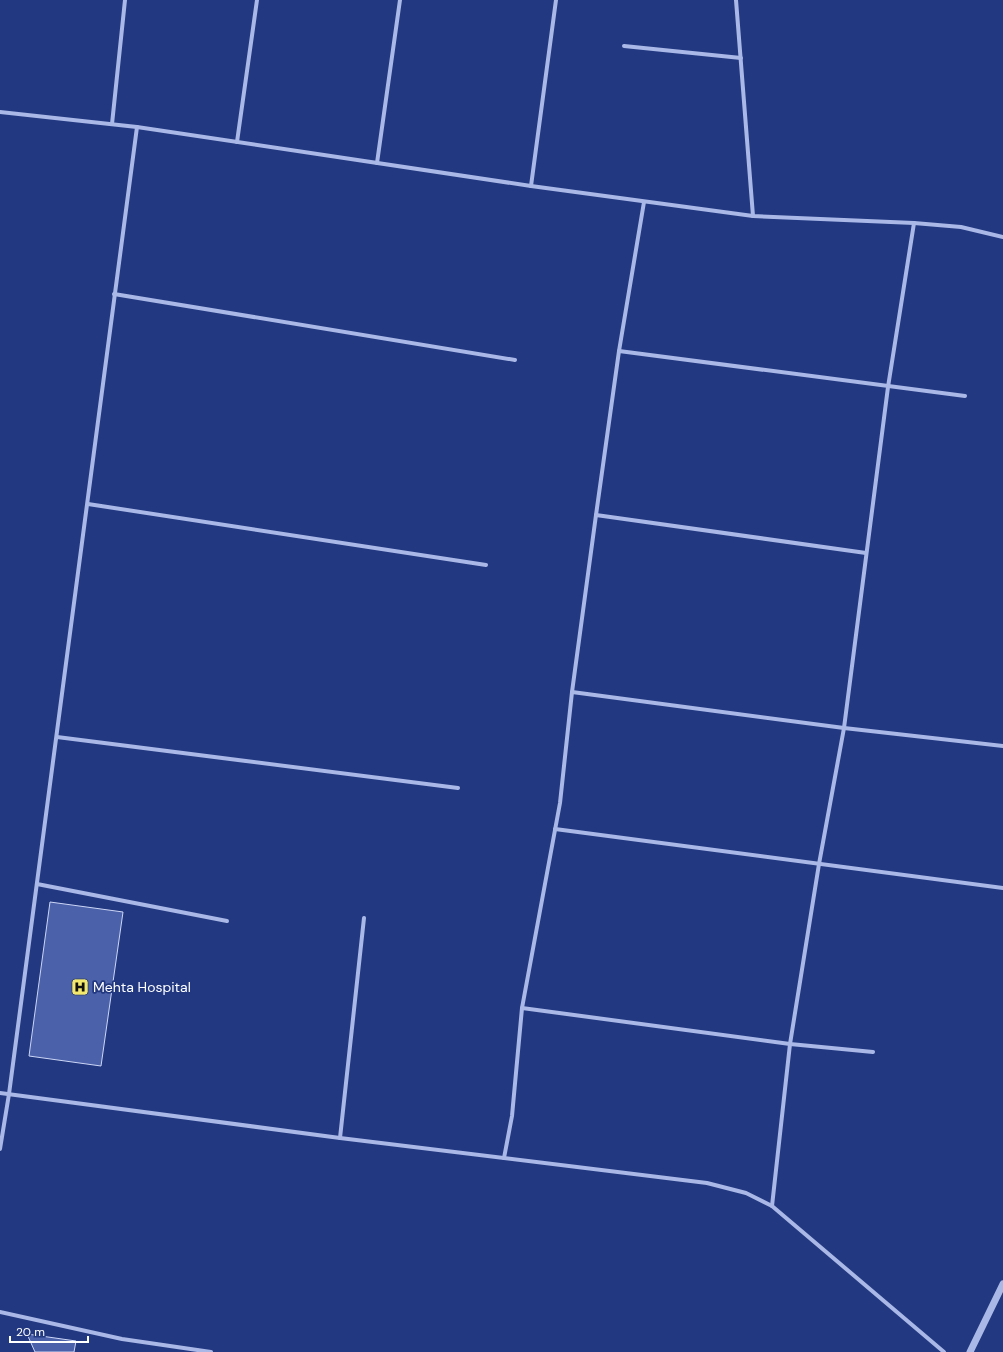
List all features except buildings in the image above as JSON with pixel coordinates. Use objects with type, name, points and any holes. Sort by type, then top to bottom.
[{"type":"street","points":[[112,124],[125,0]]},
{"type":"street","points":[[237,142],[256,0]]},
{"type":"street","points":[[377,163],[400,0]]},
{"type":"street","points":[[531,186],[556,0]]},
{"type":"street","points":[[736,0],[753,216]]},
{"type":"street","points":[[624,46],[741,58]]},
{"type":"street","points":[[0,112],[136,127],[531,186],[753,216],[914,223],[962,227],[1003,238]]},
{"type":"street","points":[[0,1149],[9,1094],[57,737],[136,127]]},
{"type":"street","points":[[504,1158],[512,1116],[522,1008],[560,803],[572,692],[596,515],[619,351],[644,202]]},
{"type":"street","points":[[772,1206],[790,1044],[844,728],[888,387],[914,223]]},
{"type":"street","points":[[114,294],[515,360]]},
{"type":"street","points":[[619,351],[965,396]]},
{"type":"street","points":[[88,504],[486,565]]},
{"type":"street","points":[[596,515],[866,553]]},
{"type":"street","points":[[572,692],[844,728],[1003,746]]},
{"type":"street","points":[[57,737],[458,788]]},
{"type":"street","points":[[555,829],[1003,888]]},
{"type":"street","points":[[37,884],[227,921]]},
{"type":"street","points":[[340,1138],[364,918]]},
{"type":"street","points":[[522,1008],[790,1044],[873,1052]]},
{"type":"street","points":[[0,1093],[340,1138],[707,1183],[746,1193],[772,1206],[944,1352]]},
{"type":"street","points":[[970,1352],[1003,1284]]},
{"type":"street","points":[[0,1312],[122,1339],[211,1352]]},
{"type":"place","name":"Mehta Hospital","points":[[80,987]]}]
